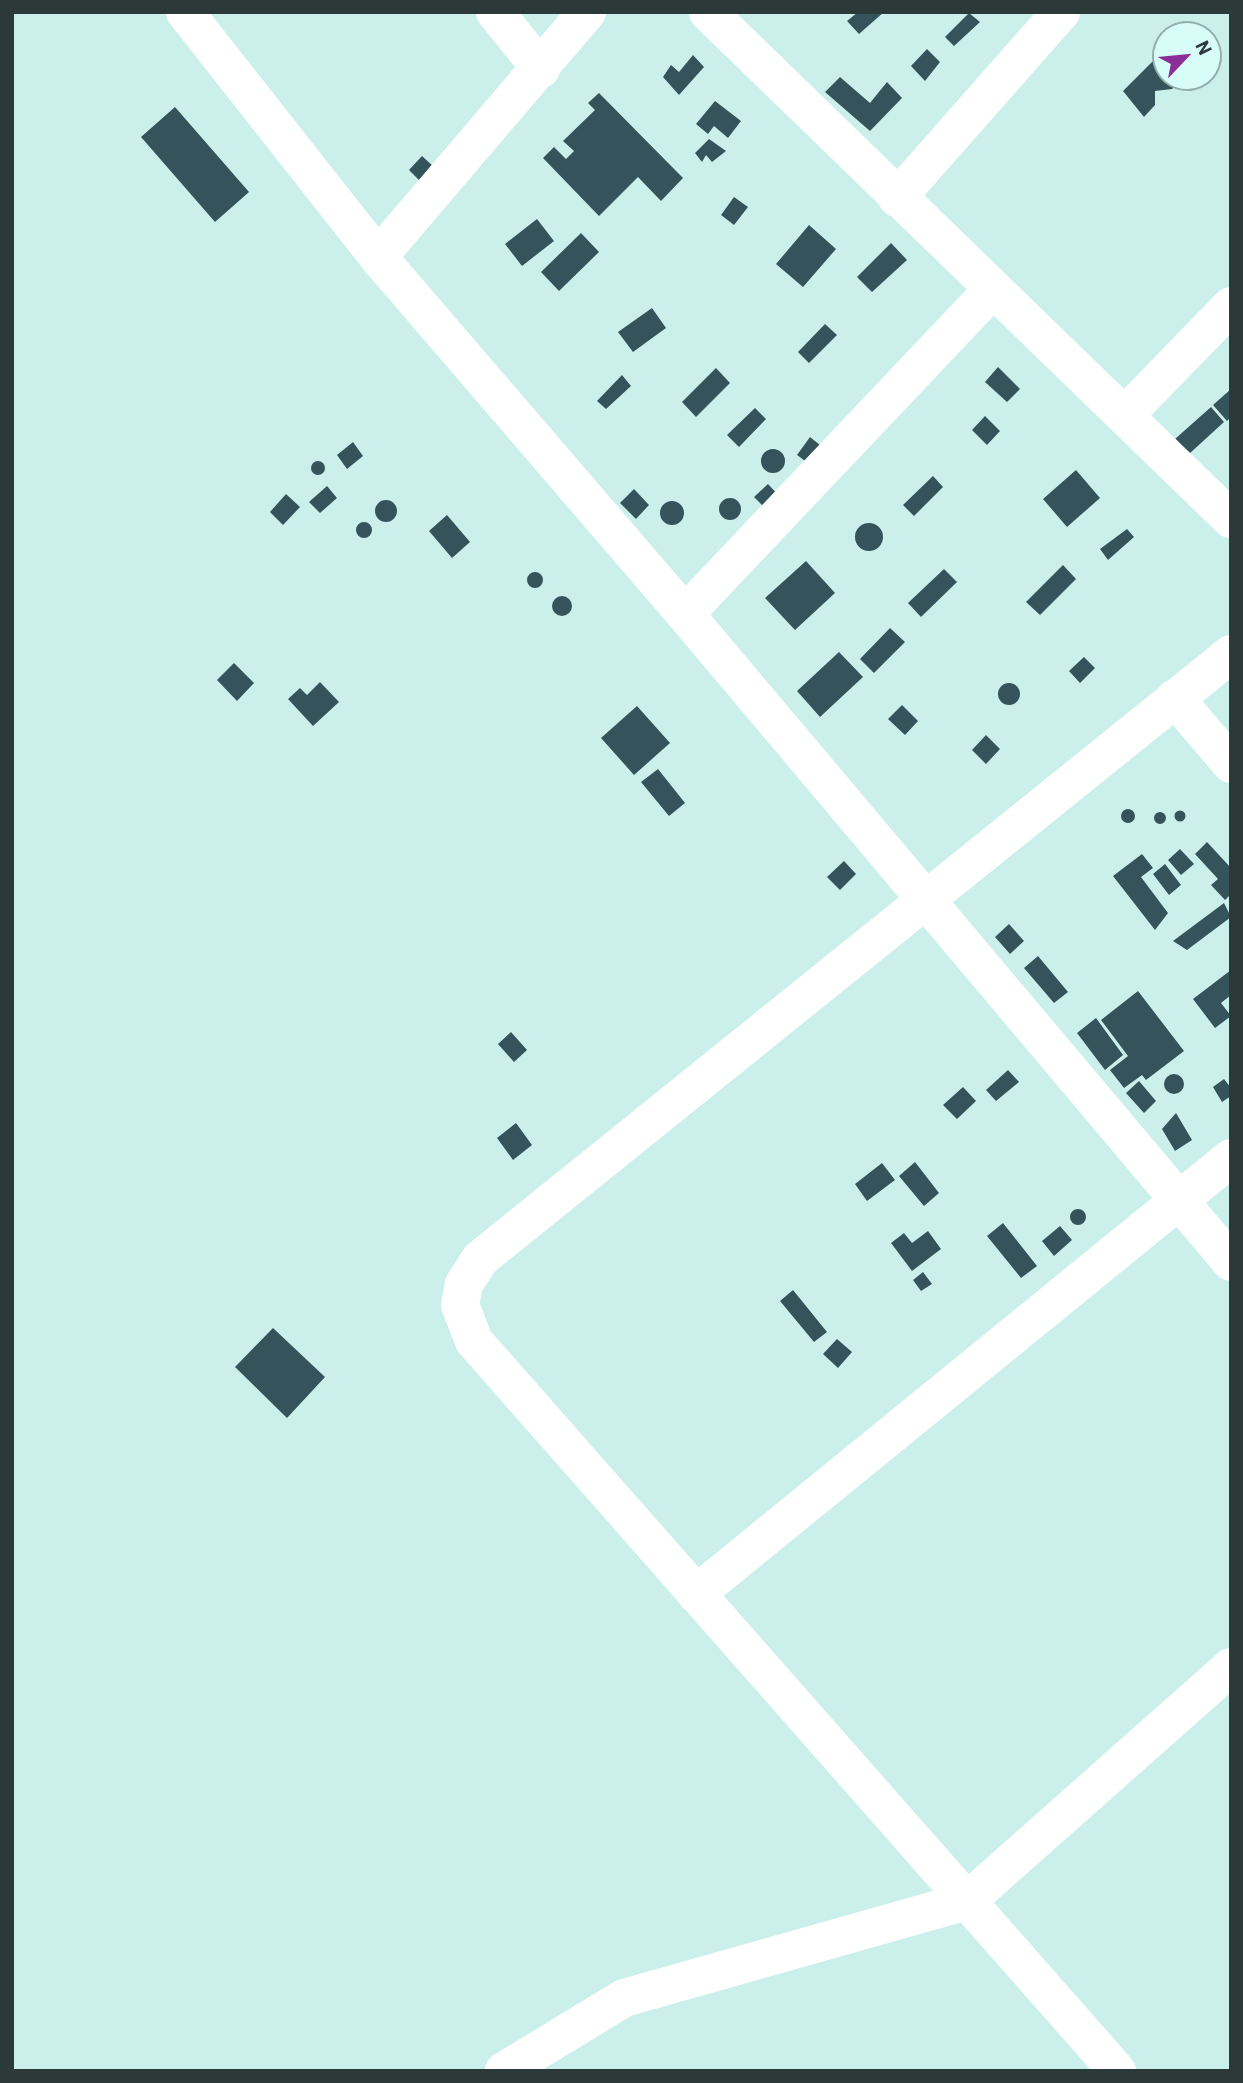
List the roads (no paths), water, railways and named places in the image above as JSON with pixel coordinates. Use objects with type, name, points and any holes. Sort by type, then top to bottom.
[{"type":"street","points":[[185,12],[378,257],[927,899],[1231,1262]]},
{"type":"street","points":[[495,12],[541,69]]},
{"type":"street","points":[[378,257],[587,12]]},
{"type":"street","points":[[708,12],[1231,519]]},
{"type":"street","points":[[897,198],[1061,12]]},
{"type":"street","points":[[685,614],[993,289]]},
{"type":"street","points":[[1125,415],[1231,306]]},
{"type":"street","points":[[1117,2071],[474,1341],[460,1305],[464,1284],[480,1259],[1231,654]]},
{"type":"street","points":[[1175,698],[1231,764]]},
{"type":"street","points":[[696,1594],[1231,1158]]},
{"type":"street","points":[[504,2071],[624,1998],[967,1901],[1231,1667]]}]
